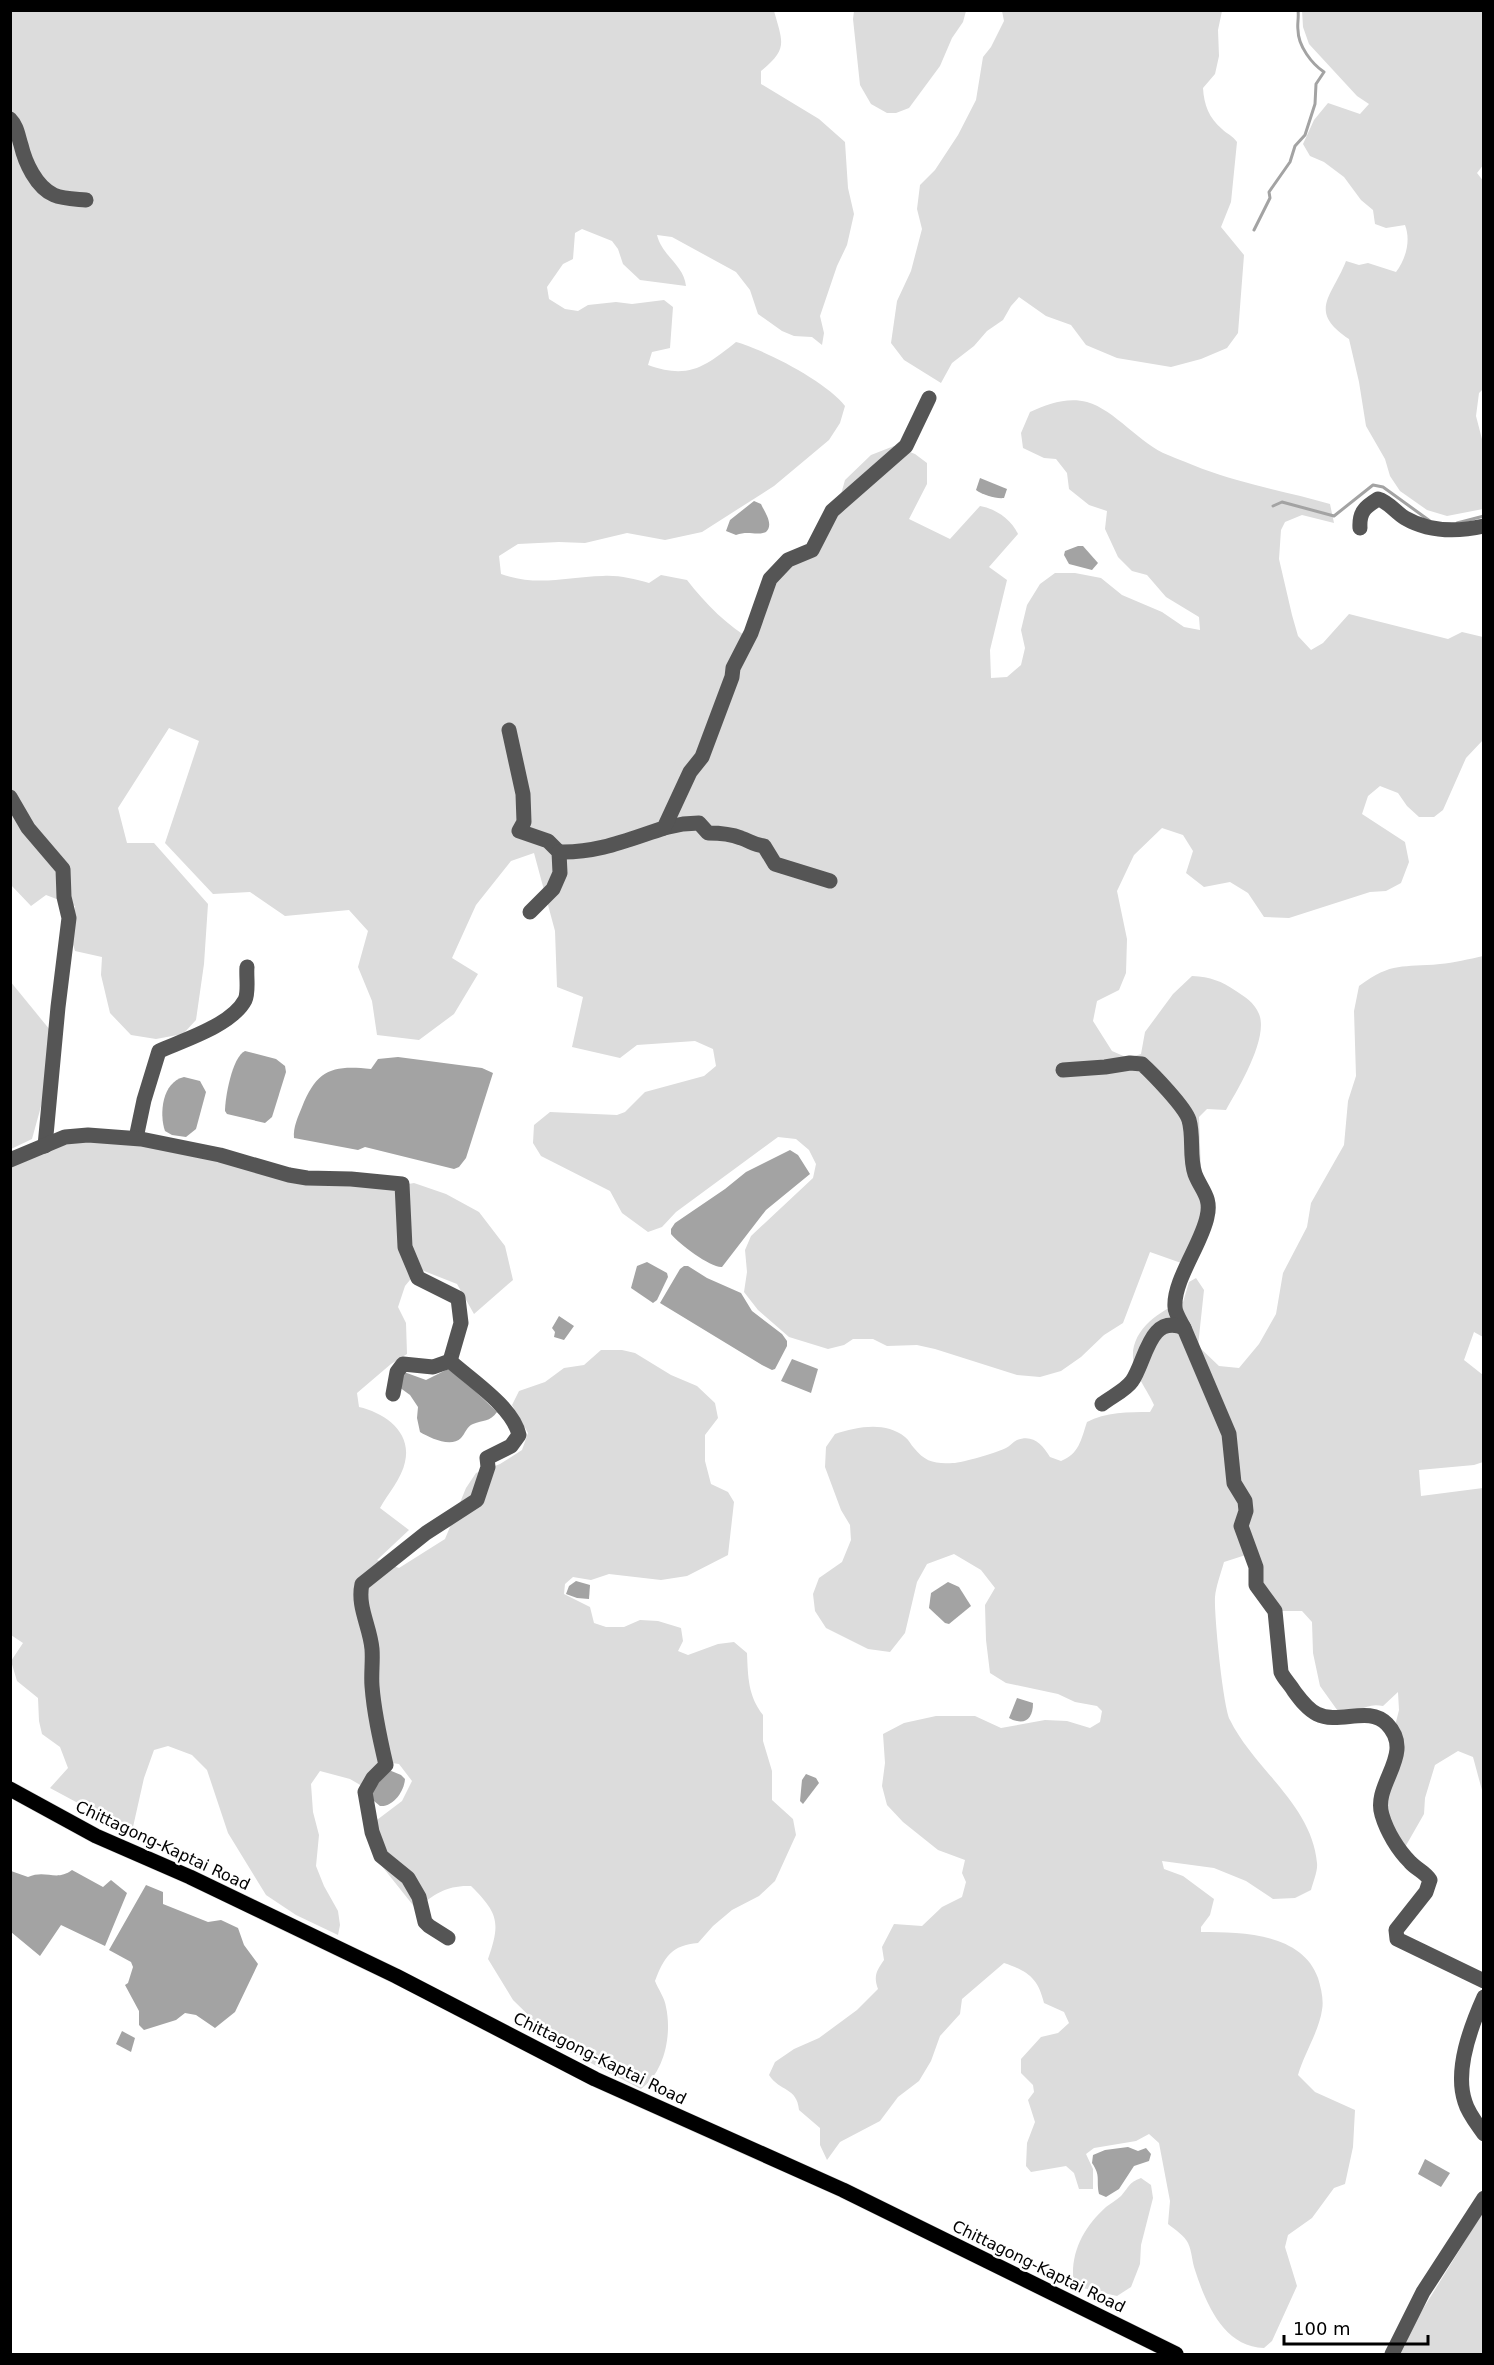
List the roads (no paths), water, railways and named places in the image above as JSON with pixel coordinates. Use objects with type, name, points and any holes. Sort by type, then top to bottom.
[{"type":"main road","name":"Chittagong-Kaptai Road","points":[[10,1789],[96,1836],[232,1897],[427,1991],[595,2079],[814,2177],[1176,2355]]},
{"type":"street","points":[[10,119],[15,124],[32,173],[41,184],[52,195],[87,200]]},
{"type":"street","points":[[664,828],[690,772],[702,757],[732,677],[733,668],[751,633],[770,579],[788,560],[812,550],[832,511],[906,446],[929,398]]},
{"type":"street","points":[[1360,528],[1359,518],[1364,508],[1377,499],[1384,501],[1404,518],[1428,527],[1463,531],[1484,526]]},
{"type":"street","points":[[509,730],[523,794],[524,822],[519,831],[548,841],[559,852],[560,873],[553,890],[530,912]]},
{"type":"street","points":[[10,797],[28,828],[63,870],[64,897],[69,918],[45,1146]]},
{"type":"street","points":[[559,852],[582,853],[664,828],[699,823],[708,833],[722,833],[743,838],[753,845],[764,846],[776,864],[830,881]]},
{"type":"street","points":[[136,1138],[144,1100],[159,1051],[219,1024],[234,1012],[246,999],[247,967]]},
{"type":"street","points":[[1063,1070],[1130,1063],[1142,1064],[1183,1108],[1189,1119],[1193,1164],[1208,1201],[1208,1216],[1183,1273],[1175,1308],[1228,1434],[1234,1483],[1245,1501],[1246,1511],[1241,1526],[1256,1567],[1257,1585],[1275,1611],[1281,1672],[1302,1701],[1318,1714],[1340,1718],[1369,1716],[1378,1718],[1387,1724],[1394,1734],[1397,1759],[1382,1792],[1381,1814],[1397,1846],[1410,1863],[1430,1881],[1426,1892],[1396,1930],[1397,1939],[1399,1942],[1484,1981]]},
{"type":"street","points":[[10,1160],[65,1137],[88,1135],[136,1138],[220,1155],[289,1175],[402,1184],[405,1247],[418,1278],[458,1298],[461,1323],[450,1361]]},
{"type":"street","points":[[1102,1404],[1131,1383],[1146,1355],[1152,1335],[1160,1327],[1176,1325],[1184,1328]]},
{"type":"street","points":[[393,1394],[397,1372],[403,1364],[433,1367],[450,1361]]},
{"type":"street","points":[[448,1938],[425,1922],[415,1887],[408,1878],[381,1856],[372,1832],[365,1792],[373,1778],[386,1765],[379,1737],[372,1687],[372,1648],[360,1604],[360,1591],[362,1584],[426,1533],[477,1500],[488,1467],[487,1458],[512,1446],[519,1435],[516,1423],[495,1400],[450,1361]]},
{"type":"street","points":[[1484,1997],[1465,2047],[1463,2092],[1465,2103],[1484,2134]]},
{"type":"street","points":[[1392,2355],[1423,2292],[1484,2198]]},
{"type":"waterway","points":[[1254,230],[1270,198],[1269,192],[1290,162],[1295,146],[1305,135],[1315,104],[1316,84],[1324,72],[1310,59],[1300,42],[1298,10]]},
{"type":"waterway","points":[[1273,506],[1282,502],[1334,516],[1373,485],[1383,487],[1430,521]]},
{"type":"waterway","points":[[1457,523],[1484,516]]}]
